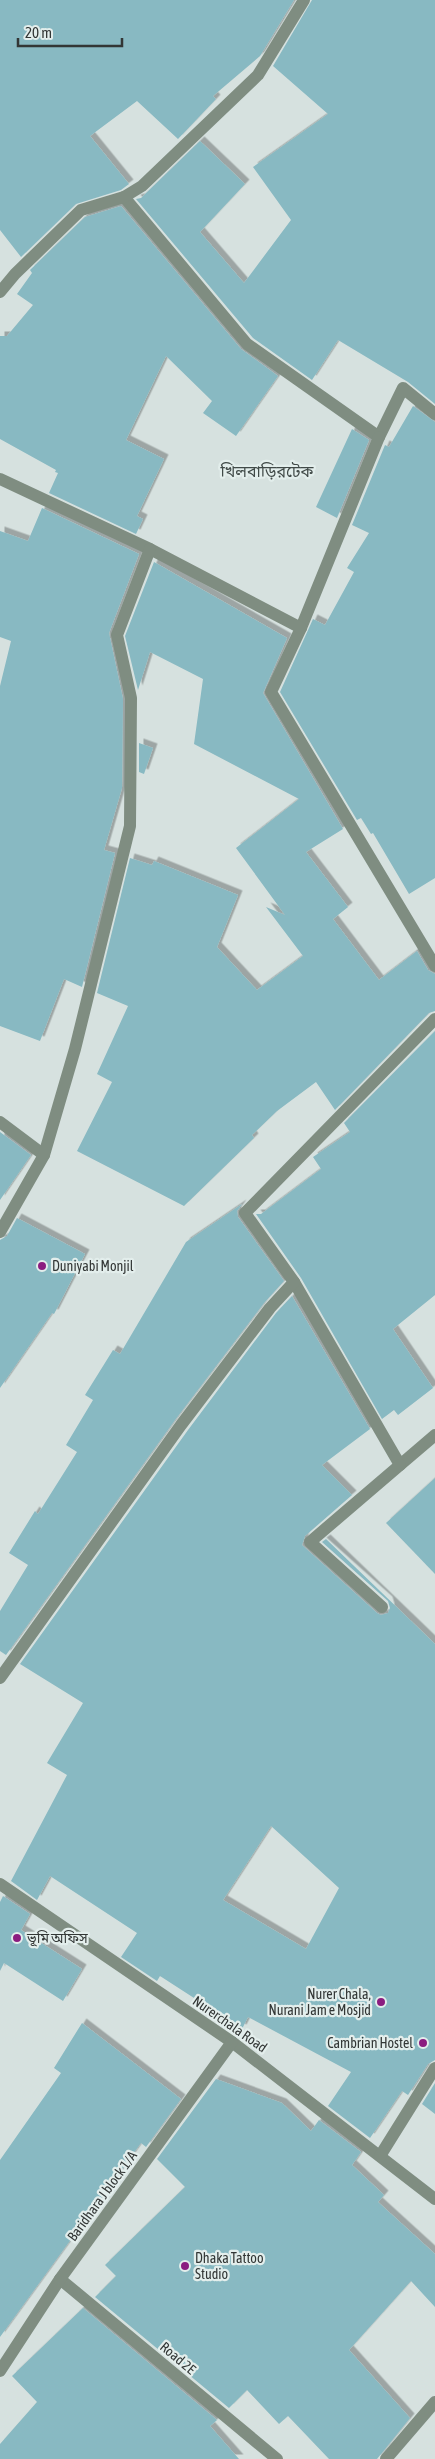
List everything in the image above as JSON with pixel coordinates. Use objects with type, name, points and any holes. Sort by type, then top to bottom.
[{"type":"street","points":[[0,292],[15,274],[81,210],[124,197],[142,186],[258,74],[304,0]]},
{"type":"street","points":[[124,197],[248,344],[379,437]]},
{"type":"street","points":[[435,414],[403,388],[379,437],[301,628],[271,692],[435,966]]},
{"type":"street","points":[[0,479],[150,549],[301,628]]},
{"type":"street","points":[[0,1232],[44,1155],[75,1049],[130,826],[131,698],[117,635],[150,549]]},
{"type":"street","points":[[400,1465],[294,1282],[245,1213],[435,1019]]},
{"type":"street","points":[[0,1122],[44,1155]]},
{"type":"street","points":[[0,1678],[181,1425],[270,1308],[294,1282]]},
{"type":"street","points":[[382,1607],[310,1542],[435,1435]]},
{"type":"street","name":"Nurerchala Road","points":[[0,1884],[232,2042],[435,2199]]},
{"type":"street","name":"Baridhara J block 1/A","points":[[0,2371],[60,2279],[232,2042]]},
{"type":"street","points":[[380,2156],[435,2068]]},
{"type":"street","name":"Road 2E","points":[[60,2279],[278,2459]]},
{"type":"street","points":[[386,2459],[435,2402]]},
{"type":"building","points":[[0,0],[294,0],[260,56],[213,96],[216,99],[178,139],[137,101],[90,136],[129,184],[121,190],[76,204],[21,257],[0,230]]},
{"type":"building","points":[[312,0],[435,0],[435,404],[408,382],[338,340],[312,380],[253,338],[136,199],[141,198],[200,141],[245,184],[200,232],[244,283],[291,220],[253,167],[328,114],[273,66]]},
{"type":"building","points":[[121,206],[241,349],[278,376],[236,436],[203,413],[212,401],[166,356],[126,440],[164,459],[137,516],[143,519],[136,534],[49,493],[58,473],[55,472],[56,470],[0,439],[0,336],[7,336],[33,305],[17,294],[32,273],[30,270],[85,217]]},
{"type":"building","points":[[413,406],[435,422],[435,878],[409,894],[373,833],[371,834],[361,818],[357,820],[280,692],[313,619],[325,625],[354,572],[347,568],[369,533],[352,525],[385,445],[389,447]]},
{"type":"building","points":[[352,429],[369,440],[337,518],[316,507]]},
{"type":"building","points":[[42,508],[139,554],[109,633],[123,699],[122,788],[104,850],[115,853],[82,987],[64,979],[40,1041],[0,1026],[0,686],[11,641],[0,637],[0,531],[28,541]]},
{"type":"building","points":[[154,562],[287,638],[263,693],[343,829],[306,852],[348,907],[333,919],[379,980],[417,951],[428,970],[435,974],[435,1011],[429,1013],[335,1110],[316,1082],[277,1111],[252,1135],[254,1138],[184,1206],[77,1151],[112,1082],[97,1074],[128,1006],[97,993],[130,858],[152,865],[154,861],[238,895],[217,947],[257,990],[303,956],[266,907],[285,915],[236,848],[299,799],[194,744],[203,679],[150,652],[138,690],[125,636]]},
{"type":"building","points":[[139,743],[153,748],[144,774],[139,772]]},
{"type":"building","points":[[435,1031],[435,1295],[393,1329],[433,1388],[398,1415],[394,1410],[382,1419],[301,1278],[256,1214],[261,1214],[321,1169],[313,1157],[350,1132],[344,1123]]},
{"type":"building","points":[[0,1132],[31,1155],[0,1200]]},
{"type":"building","points":[[242,1204],[237,1211],[238,1217],[284,1281],[264,1303],[175,1420],[6,1655],[0,1651],[0,1611],[28,1565],[9,1553],[35,1511],[38,1514],[77,1452],[66,1445],[93,1400],[85,1395],[113,1350],[120,1354],[186,1242]]},
{"type":"building","points":[[17,1218],[85,1254],[54,1314],[52,1313],[0,1388],[0,1240],[7,1236]]},
{"type":"building","points":[[292,1296],[370,1429],[322,1465],[352,1495],[305,1536],[302,1545],[377,1613],[381,1615],[388,1613],[390,1608],[388,1601],[322,1542],[326,1539],[435,1644],[435,2060],[428,2064],[408,2095],[402,2091],[370,2138],[328,2106],[351,2072],[248,2017],[242,2029],[160,1976],[157,1981],[121,1957],[137,1933],[50,1876],[37,1900],[11,1881],[67,1775],[47,1763],[83,1703],[20,1664],[188,1430],[276,1313]],"holes":[[[271,1826],[339,1888],[306,1949],[223,1900]]]},
{"type":"building","points":[[435,1478],[435,1574],[386,1523]]},
{"type":"building","name":"ভূমি অফিস","points":[[3,1896],[30,1914],[21,1930],[82,1969],[63,2001],[4,1963],[0,1971],[0,1902]]},
{"type":"building","points":[[82,2023],[181,2099],[146,2147],[141,2143],[0,2337],[0,2160],[61,2073],[54,2068]]},
{"type":"building","points":[[216,2079],[282,2103],[311,2131],[319,2120],[361,2152],[352,2165],[384,2195],[378,2202],[435,2254],[435,2307],[411,2281],[349,2350],[410,2418],[377,2459],[329,2459],[288,2416],[279,2424],[247,2390],[229,2408],[95,2297],[116,2276],[105,2265],[185,2187],[157,2159]]},
{"type":"building","points":[[435,2083],[435,2114],[422,2104]]},
{"type":"building","points":[[83,2308],[217,2420],[210,2426],[239,2459],[0,2459],[0,2444],[37,2402],[12,2376]]},
{"type":"place","name":"Duniyabi Monjil","points":[[42,1266]]},
{"type":"place","name":"ভূমি অফিস","points":[[17,1938]]},
{"type":"place","name":"Nurer Chala, Nurani Jam e Mosjid","points":[[381,2002]]},
{"type":"place","name":"Cambrian Hostel","points":[[423,2043]]},
{"type":"place","name":"Dhaka Tattoo Studio","points":[[185,2266]]},
{"type":"district","name":"খিলবাড়িরটেক","points":[[267,471]]}]
